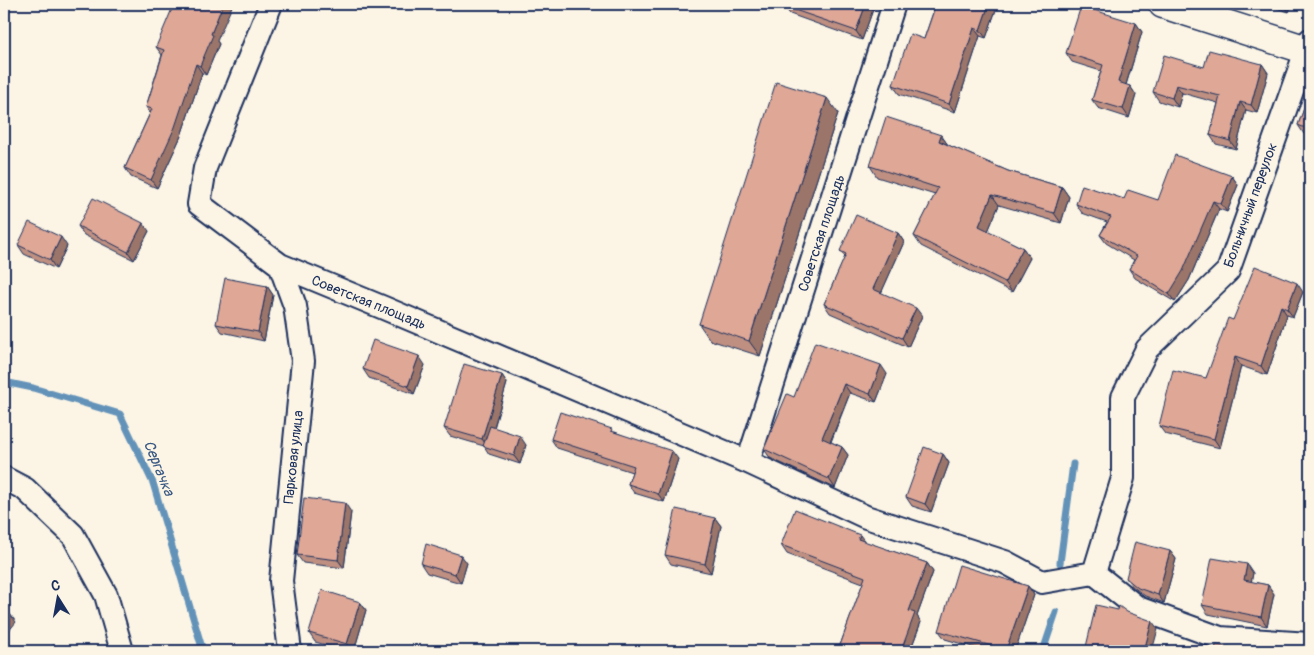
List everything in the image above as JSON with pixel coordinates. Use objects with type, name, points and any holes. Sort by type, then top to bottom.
[{"type":"main road","points":[[1163,4],[1309,47]]},
{"type":"street","name":"Советская площадь","points":[[271,4],[205,168],[200,204],[280,266],[748,462],[866,517],[1005,562],[1042,582],[1094,573]]},
{"type":"street","name":"Советская площадь","points":[[748,462],[894,4]]},
{"type":"street","name":"Больничный переулок","points":[[1094,573],[1124,478],[1123,397],[1147,349],[1228,271],[1309,47]]},
{"type":"street","name":"Парковая улица","points":[[280,266],[295,306],[303,361],[281,581],[290,651]]},
{"type":"street","points":[[4,478],[25,489],[73,535],[106,595],[122,651]]},
{"type":"street","points":[[1094,573],[1138,608],[1220,638],[1310,644]]},
{"type":"building","points":[[174,4],[223,4],[211,34],[213,35],[200,66],[196,64],[175,127],[151,180],[125,168],[152,109],[146,107],[164,50],[156,47]]},
{"type":"building","points":[[784,4],[866,4],[856,31],[783,6]]},
{"type":"building","points":[[936,4],[989,4],[980,30],[974,28],[949,104],[893,85],[910,34],[924,39]]},
{"type":"building","points":[[1081,6],[1136,23],[1118,82],[1130,86],[1123,109],[1092,100],[1103,65],[1066,53]]},
{"type":"building","points":[[1209,50],[1262,64],[1251,105],[1240,102],[1230,141],[1210,135],[1220,96],[1176,85],[1172,98],[1153,92],[1164,55],[1204,67]]},
{"type":"building","points":[[776,82],[827,98],[749,341],[699,324]]},
{"type":"building","points":[[1310,92],[1310,130],[1298,125]]},
{"type":"building","points":[[886,117],[941,135],[939,141],[1008,171],[1062,187],[1054,213],[992,195],[979,226],[1023,248],[1005,282],[914,236],[938,188],[870,166]]},
{"type":"building","points":[[1175,155],[1232,176],[1221,204],[1213,201],[1183,271],[1169,294],[1129,269],[1137,256],[1100,235],[1111,217],[1076,204],[1082,185],[1124,199],[1128,190],[1158,200]]},
{"type":"building","points":[[93,198],[143,223],[128,252],[78,226]]},
{"type":"building","points":[[856,215],[898,233],[873,289],[916,308],[902,338],[824,304],[846,254],[840,251]]},
{"type":"building","points":[[29,222],[61,237],[50,260],[18,245]]},
{"type":"building","points":[[1255,266],[1297,283],[1287,309],[1281,306],[1261,366],[1235,357],[1214,439],[1159,426],[1173,370],[1206,378],[1228,318],[1233,320]]},
{"type":"building","points":[[225,278],[267,286],[258,332],[216,324]]},
{"type":"building","points":[[373,340],[419,356],[408,386],[363,369]]},
{"type":"building","points":[[815,342],[881,365],[870,394],[844,384],[822,438],[842,447],[829,479],[764,449],[787,394],[794,397]]},
{"type":"building","points":[[464,364],[502,375],[482,439],[444,428]]},
{"type":"building","points":[[560,412],[672,451],[658,494],[628,484],[634,466],[551,439]]},
{"type":"building","points":[[490,426],[520,436],[514,456],[483,446]]},
{"type":"building","points":[[924,447],[943,454],[925,504],[906,497]]},
{"type":"building","points":[[304,498],[345,503],[338,560],[297,555]]},
{"type":"building","points":[[676,509],[715,518],[705,564],[665,555]]},
{"type":"building","points":[[795,509],[860,535],[858,539],[927,563],[909,611],[915,613],[901,651],[848,651],[839,648],[865,577],[781,545]]},
{"type":"building","points":[[1135,542],[1170,551],[1158,595],[1138,588],[1126,578]]},
{"type":"building","points":[[426,544],[461,555],[455,574],[421,564]]},
{"type":"building","points":[[1212,558],[1247,564],[1244,580],[1268,585],[1261,617],[1202,605]]},
{"type":"building","points":[[959,565],[1028,586],[1006,650],[939,631]]},
{"type":"building","points":[[322,590],[360,602],[347,644],[309,633]]},
{"type":"building","points":[[1096,605],[1118,610],[1119,606],[1127,612],[1152,621],[1144,651],[1085,651]]},
{"type":"building","points":[[54,645],[57,651],[43,651]]},
{"type":"building","points":[[1216,645],[1251,650],[1251,651],[1215,651]]},
{"type":"waterway","name":"Сергачка","points":[[4,382],[33,388],[120,414],[153,483],[203,651]]},
{"type":"waterway","points":[[1060,563],[1073,464]]},
{"type":"waterway","points":[[1043,651],[1056,612]]}]
